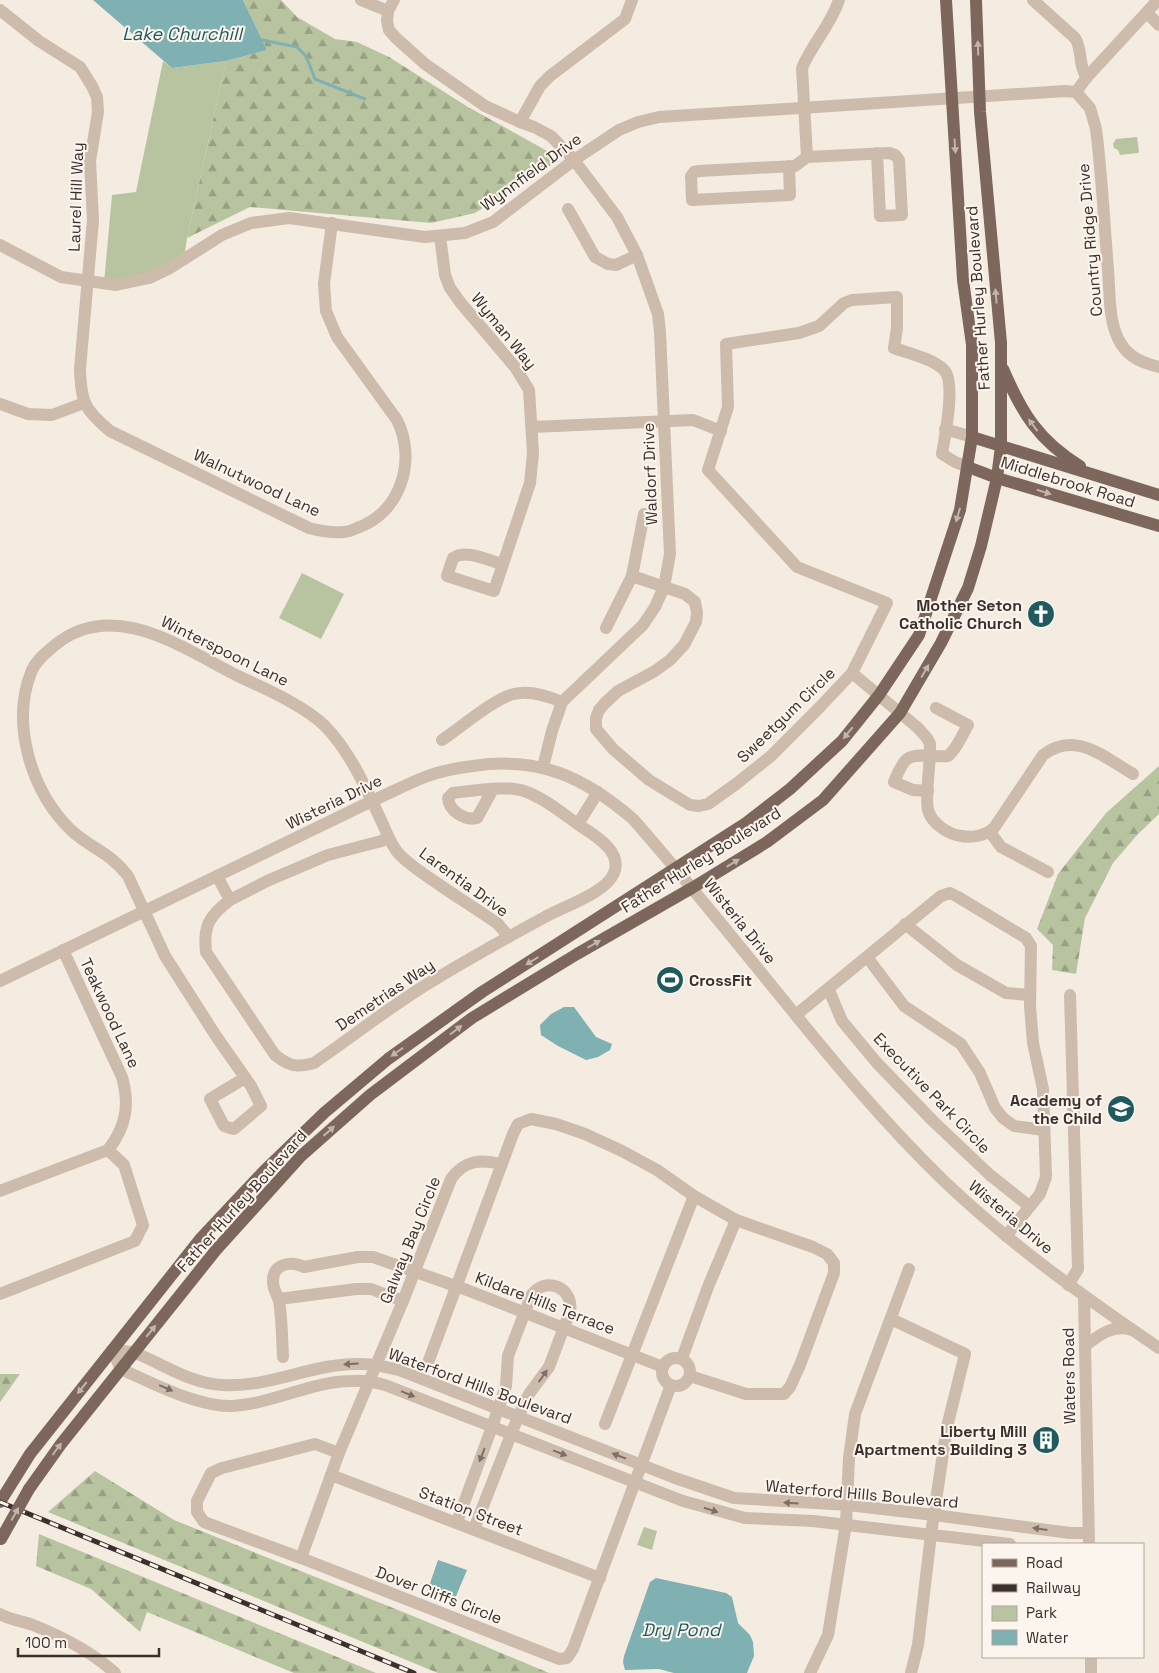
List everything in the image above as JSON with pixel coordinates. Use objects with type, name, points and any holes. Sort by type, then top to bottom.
[{"type":"main road","name":"Father Hurley Boulevard","points":[[0,1502],[30,1454],[201,1238],[264,1170],[324,1113],[388,1059],[482,992],[746,823],[790,789],[842,741],[879,695],[919,634],[960,510],[972,437],[972,345],[963,280],[946,0]]},
{"type":"main road","name":"Father Hurley Boulevard","points":[[1,1540],[28,1489],[61,1444],[216,1250],[295,1163],[370,1095],[472,1018],[767,842],[822,800],[900,713],[941,643],[968,588],[981,546],[997,478],[1001,446],[1001,344],[979,96],[976,0]]},
{"type":"main road","points":[[1001,364],[1017,400],[1034,428],[1062,455],[1097,477]]},
{"type":"main road","name":"Middlebrook Road","points":[[972,437],[1159,495]]},
{"type":"main road","name":"Middlebrook Road","points":[[968,467],[997,478],[1159,526]]},
{"type":"street","points":[[360,0],[391,6]]},
{"type":"street","points":[[520,122],[540,86],[550,76],[625,19],[632,0]]},
{"type":"street","points":[[807,158],[802,68],[806,58],[831,20],[840,0]]},
{"type":"street","points":[[1033,0],[1075,38],[1080,46],[1084,72],[1088,77]]},
{"type":"street","points":[[1076,92],[1158,0]]},
{"type":"street","name":"Waldorf Drive","points":[[391,6],[387,22],[389,30],[424,64],[485,106],[551,136],[574,160],[617,217],[638,254],[658,314],[665,421],[670,554],[664,587],[655,607],[643,624],[562,702],[543,767]]},
{"type":"street","name":"Laurel Hill Way","points":[[0,10],[39,41],[80,67],[97,97],[98,112],[90,161],[93,220],[89,281]]},
{"type":"street","points":[[1147,14],[1159,25]]},
{"type":"street","name":"Wynnfield Drive","points":[[0,245],[61,277],[116,284],[149,278],[170,268],[222,235],[252,223],[289,218],[425,237],[465,233],[493,222],[574,160],[619,130],[638,122],[659,117],[1065,90],[1076,92]]},
{"type":"street","name":"Country Ridge Drive","points":[[1076,92],[1090,108],[1096,129],[1111,300],[1116,333],[1121,344],[1134,357],[1141,362],[1159,367]]},
{"type":"street","points":[[789,166],[790,195],[692,200],[692,176],[694,172],[789,166],[794,166],[807,158],[889,153],[899,160],[902,215],[880,216],[877,154]]},
{"type":"street","points":[[568,209],[595,256],[608,264],[616,265],[638,254]]},
{"type":"street","name":"Walnutwood Lane","points":[[84,404],[110,431],[309,528],[324,532],[344,532],[369,524],[384,512],[396,494],[405,471],[406,456],[403,432],[397,420],[337,337],[326,311],[324,284],[332,223]]},
{"type":"street","name":"Wyman Way","points":[[440,236],[445,275],[450,288],[515,366],[529,390],[533,453],[530,483],[502,564]]},
{"type":"street","points":[[0,404],[28,414],[52,415],[84,404],[81,392],[80,369],[89,281]]},
{"type":"street","name":"Sweetgum Circle","points":[[664,587],[685,594],[695,602],[696,622],[690,635],[684,645],[670,660],[655,671],[618,691],[605,703],[599,710],[596,718],[596,729],[613,749],[648,780],[690,805],[699,806],[708,804],[771,756],[852,673],[887,603],[796,567],[708,470],[728,407],[726,344],[799,332],[819,326],[835,310],[852,300],[897,297],[897,328],[894,348],[938,365],[945,370],[950,385],[942,454],[968,467]]},
{"type":"street","points":[[532,427],[693,420],[721,431]]},
{"type":"street","points":[[945,429],[972,437]]},
{"type":"street","points":[[606,628],[632,576],[644,514]]},
{"type":"street","points":[[632,576],[664,587]]},
{"type":"street","name":"Winterspoon Lane","points":[[245,1078],[216,1036],[166,956],[128,876],[107,854],[74,832],[54,810],[40,787],[28,751],[22,718],[22,706],[33,667],[43,655],[63,638],[86,627],[100,625],[123,626],[153,633],[292,703],[324,726],[348,755],[372,801]]},
{"type":"street","name":"Sweetgum Circle","points":[[852,673],[917,727],[927,738],[930,744],[928,811],[934,821],[955,835],[970,837],[990,832]]},
{"type":"street","points":[[442,740],[504,697],[516,693],[538,694],[562,702]]},
{"type":"street","points":[[928,791],[913,790],[894,782],[904,762],[909,757],[942,757],[952,753],[968,725],[936,708]]},
{"type":"street","points":[[1048,872],[1002,847],[990,832],[1043,755],[1052,748],[1063,744],[1075,744],[1086,747],[1133,774]]},
{"type":"street","name":"Wisteria Drive","points":[[0,980],[425,777],[454,768],[486,764],[505,763],[543,767],[572,778],[598,792],[633,819],[843,1072],[904,1141],[944,1181],[1006,1236],[1068,1285],[1159,1348]]},
{"type":"street","name":"Demetrias Way","points":[[389,839],[328,855],[267,881],[230,900],[217,910],[208,922],[204,936],[206,952],[275,1055],[286,1064],[301,1067],[314,1064],[428,984],[509,937],[599,890],[610,880],[615,871],[615,859],[600,839],[549,804],[524,791],[493,789]]},
{"type":"street","points":[[578,824],[598,792]]},
{"type":"street","name":"Larentia Drive","points":[[372,801],[389,839],[399,854],[414,868],[498,924],[509,937]]},
{"type":"street","points":[[217,876],[230,900]]},
{"type":"street","points":[[796,1016],[941,896],[950,893],[1026,938],[1031,946],[1029,994],[1033,1043],[1043,1090],[1046,1177],[1040,1194],[1006,1236]]},
{"type":"street","points":[[905,924],[957,965],[1006,993],[1029,994]]},
{"type":"street","name":"Teakwood Lane","points":[[63,950],[122,1077],[126,1091],[126,1115],[116,1140],[108,1150]]},
{"type":"street","points":[[867,957],[904,1006],[961,1044],[980,1073],[994,1108],[1002,1118],[1014,1126],[1044,1130]]},
{"type":"street","name":"Executive Park Circle","points":[[829,990],[842,1021],[876,1062],[933,1121],[990,1175],[1030,1206]]},
{"type":"street","points":[[1068,1285],[1078,1270],[1070,995]]},
{"type":"street","points":[[429,1360],[501,1164],[518,1124],[531,1119],[556,1124],[585,1134],[622,1151],[657,1170],[694,1196],[736,1220],[813,1247],[828,1254],[834,1263],[834,1273],[800,1365],[790,1387],[784,1394],[746,1394],[708,1384],[690,1376]]},
{"type":"street","points":[[0,1191],[108,1150],[124,1165],[143,1225],[135,1241],[0,1294]]},
{"type":"street","name":"Galway Bay Circle","points":[[377,1365],[404,1301],[445,1193],[454,1175],[471,1163],[478,1161],[501,1164]]},
{"type":"street","points":[[605,1424],[694,1196]]},
{"type":"street","points":[[682,1358],[708,1287],[736,1220]]},
{"type":"street","name":"Kildare Hills Terrace","points":[[278,1299],[272,1280],[274,1272],[287,1262],[296,1263],[304,1267],[365,1256],[373,1257],[663,1367]]},
{"type":"street","points":[[810,1673],[828,1636],[846,1524],[849,1458],[855,1414],[909,1269]]},
{"type":"street","points":[[457,1522],[506,1386],[508,1356],[531,1296],[537,1288],[546,1285],[558,1287],[567,1294],[571,1306],[549,1367],[529,1394],[518,1416],[474,1529]]},
{"type":"street","points":[[284,1357],[278,1299],[356,1289],[371,1289],[404,1301]]},
{"type":"street","name":"Waters Road","points":[[1084,1297],[1088,1538]]},
{"type":"street","points":[[891,1319],[965,1354],[947,1427],[931,1534],[918,1645],[911,1673]]},
{"type":"street","points":[[1085,1346],[1108,1330],[1128,1328],[1134,1330]]},
{"type":"street","points":[[112,1350],[121,1369]]},
{"type":"street","name":"Waterford Hills Boulevard","points":[[112,1350],[134,1353],[188,1377],[222,1385],[253,1384],[342,1365],[377,1365],[399,1370],[705,1489],[734,1498],[848,1505],[1070,1533],[1088,1538]]},
{"type":"street","points":[[672,1358],[682,1358],[690,1368],[690,1376],[680,1386],[671,1385],[662,1375],[663,1367],[672,1358]]},
{"type":"street","points":[[301,1558],[339,1453],[377,1365]]},
{"type":"street","name":"Waterford Hills Boulevard","points":[[121,1369],[189,1398],[210,1404],[232,1406],[350,1380],[385,1385],[683,1502],[745,1518],[846,1524],[1002,1543]]},
{"type":"street","points":[[641,1464],[671,1385]]},
{"type":"street","name":"Dover Cliffs Circle","points":[[339,1453],[315,1444],[222,1468],[212,1473],[197,1501],[197,1512],[204,1522],[559,1659],[567,1658],[571,1653],[641,1464]]},
{"type":"street","name":"Station Street","points":[[331,1475],[600,1578]]},
{"type":"street","points":[[3,1618],[26,1623],[64,1638],[82,1647],[115,1673]]},
{"type":"street","points":[[1091,1658],[1091,1673]]},
{"type":"green space","points":[[243,0],[281,0],[297,17],[335,39],[357,42],[389,57],[468,107],[549,152],[556,162],[475,213],[431,223],[250,207],[187,238],[226,61],[267,50]]},
{"type":"green space","points":[[163,61],[172,68],[226,61],[184,259],[149,278],[104,283],[112,195],[136,192]]},
{"type":"green space","points":[[1137,137],[1138,153],[1120,155],[1118,150],[1114,148],[1113,144],[1116,139]]},
{"type":"green space","points":[[302,573],[344,594],[321,639],[279,618]]},
{"type":"green space","points":[[1159,766],[1159,814],[1138,834],[1113,863],[1085,918],[1076,974],[1052,970],[1053,945],[1037,929],[1058,874],[1106,813]]},
{"type":"green space","points":[[0,1374],[20,1374],[0,1402]]},
{"type":"green space","points":[[95,1471],[174,1520],[549,1673],[438,1673],[48,1512]]},
{"type":"green space","points":[[644,1527],[657,1531],[652,1550],[637,1545]]},
{"type":"green space","points":[[39,1534],[376,1673],[294,1673],[147,1612],[140,1632],[91,1589],[36,1566]]},
{"type":"water","name":"Lake Churchill","points":[[93,0],[243,0],[267,50],[226,61],[172,68]]},
{"type":"water","points":[[564,1007],[574,1007],[596,1037],[612,1044],[610,1050],[598,1057],[586,1060],[541,1035],[540,1025],[551,1014]]},
{"type":"water","points":[[438,1560],[467,1570],[454,1601],[427,1592]]},
{"type":"water","name":"Dry Pond","points":[[656,1578],[726,1593],[732,1597],[738,1623],[750,1635],[753,1642],[754,1656],[747,1673],[674,1673],[659,1669],[625,1670],[624,1656],[650,1582]]},
{"type":"waterway","points":[[262,40],[297,47],[306,56],[315,79],[365,99]]},
{"type":"railway","points":[[0,1502],[414,1673]]},
{"type":"place","name":"Mother Seton Catholic Church","points":[[1041,614]]},
{"type":"place","name":"CrossFit","points":[[670,980]]},
{"type":"place","name":"Academy of the Child","points":[[1121,1109]]},
{"type":"place","name":"Liberty Mill Apartments Building 3","points":[[1046,1440]]}]
